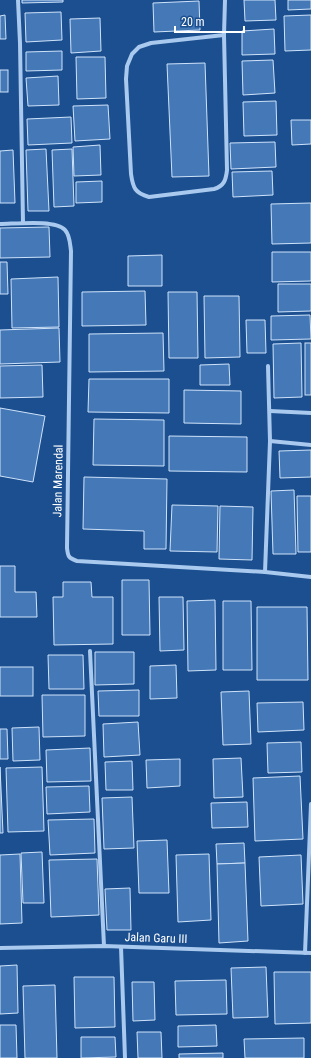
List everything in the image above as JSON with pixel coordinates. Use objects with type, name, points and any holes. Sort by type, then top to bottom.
[{"type":"street","points":[[18,0],[23,223]]},
{"type":"street","points":[[224,35],[151,43],[139,47],[132,54],[126,66],[131,174],[132,183],[140,194],[149,197],[214,189],[224,184],[227,179],[224,35],[225,0]]},
{"type":"street","name":"Jalan Marendal","points":[[0,224],[48,223],[65,229],[70,240],[66,548],[68,556],[77,561],[264,572],[311,577]]},
{"type":"street","points":[[264,572],[270,441],[268,366]]},
{"type":"street","points":[[270,411],[311,413]]},
{"type":"street","points":[[270,441],[311,445]]},
{"type":"street","points":[[90,651],[104,946]]},
{"type":"street","points":[[305,953],[311,804]]},
{"type":"street","name":"Jalan Garu III","points":[[0,948],[104,946],[311,953]]},
{"type":"street","points":[[121,947],[125,1058]]},
{"type":"building","points":[[22,0],[63,0],[63,2],[22,3]]},
{"type":"building","points":[[244,0],[275,0],[276,20],[245,21]]},
{"type":"building","points":[[288,0],[311,0],[311,9],[288,10]]},
{"type":"building","points":[[199,1],[200,30],[154,32],[153,3]]},
{"type":"building","points":[[61,12],[62,40],[26,42],[25,13]]},
{"type":"building","points":[[5,15],[6,39],[0,39],[0,16]]},
{"type":"building","points":[[311,15],[311,50],[285,51],[284,16]]},
{"type":"building","points":[[100,18],[101,51],[71,53],[70,19]]},
{"type":"building","points":[[274,29],[275,54],[242,55],[242,31]]},
{"type":"building","points":[[62,51],[62,70],[26,71],[26,52]]},
{"type":"building","points":[[76,57],[105,57],[106,98],[77,99]]},
{"type":"building","points":[[273,60],[275,93],[243,95],[242,61]]},
{"type":"building","points":[[205,63],[209,176],[172,177],[167,64]]},
{"type":"building","points":[[0,70],[8,70],[8,92],[0,92]]},
{"type":"building","points":[[58,76],[59,105],[28,106],[26,78]]},
{"type":"building","points":[[276,101],[277,135],[244,136],[243,102]]},
{"type":"building","points":[[108,105],[110,139],[75,141],[73,106]]},
{"type":"building","points":[[71,117],[72,143],[28,145],[27,119]]},
{"type":"building","points":[[291,120],[311,120],[311,144],[292,145]]},
{"type":"building","points":[[275,142],[276,167],[231,169],[230,143]]},
{"type":"building","points":[[100,145],[101,175],[74,176],[73,147]]},
{"type":"building","points":[[46,149],[49,211],[28,211],[26,150]]},
{"type":"building","points":[[72,149],[74,206],[54,207],[52,150]]},
{"type":"building","points":[[13,150],[15,203],[0,203],[0,151]]},
{"type":"building","points":[[272,171],[273,195],[233,197],[232,172]]},
{"type":"building","points":[[102,181],[102,202],[76,203],[76,182]]},
{"type":"building","points":[[311,203],[311,243],[272,244],[271,204]]},
{"type":"building","points":[[49,227],[50,257],[0,258],[0,228]]},
{"type":"building","points":[[272,252],[311,252],[311,281],[272,282]]},
{"type":"building","points":[[162,255],[162,286],[128,286],[128,256]]},
{"type":"building","points":[[0,262],[7,262],[8,294],[0,294]]},
{"type":"building","points":[[58,277],[59,327],[12,328],[11,279]]},
{"type":"building","points":[[278,284],[311,284],[311,311],[278,312]]},
{"type":"building","points":[[145,291],[146,325],[82,326],[82,292]]},
{"type":"building","points":[[168,292],[197,292],[198,358],[169,358]]},
{"type":"building","points":[[204,296],[239,296],[240,357],[205,358]]},
{"type":"building","points":[[310,315],[311,339],[271,340],[271,316]]},
{"type":"building","points":[[246,320],[265,320],[266,353],[247,353]]},
{"type":"building","points":[[59,328],[60,362],[0,364],[0,330]]},
{"type":"building","points":[[163,333],[164,371],[89,372],[89,334]]},
{"type":"building","points":[[301,343],[302,397],[274,398],[273,344]]},
{"type":"building","points":[[305,343],[311,343],[311,395],[305,395]]},
{"type":"building","points":[[229,364],[230,385],[200,385],[200,365]]},
{"type":"building","points":[[42,365],[43,397],[0,398],[0,366]]},
{"type":"building","points":[[89,379],[169,379],[169,413],[88,412]]},
{"type":"building","points":[[184,390],[241,391],[241,424],[184,423]]},
{"type":"building","points":[[0,408],[45,416],[33,482],[0,476]]},
{"type":"building","points":[[94,419],[164,420],[164,466],[93,465]]},
{"type":"building","points":[[169,436],[247,437],[247,472],[169,471]]},
{"type":"building","points":[[311,450],[311,477],[280,478],[279,451]]},
{"type":"building","points":[[84,477],[167,479],[166,549],[144,549],[144,531],[83,529]]},
{"type":"building","points":[[294,490],[296,554],[273,554],[271,491]]},
{"type":"building","points":[[297,496],[311,496],[311,552],[298,552]]},
{"type":"building","points":[[172,505],[218,506],[217,552],[170,551]]},
{"type":"building","points":[[220,506],[253,507],[252,560],[219,559]]},
{"type":"building","points":[[0,566],[15,566],[15,592],[36,592],[37,617],[0,617]]},
{"type":"building","points":[[122,580],[149,580],[150,635],[122,635]]},
{"type":"building","points":[[63,582],[91,582],[92,597],[113,597],[113,644],[54,645],[53,597],[63,597]]},
{"type":"building","points":[[159,597],[183,597],[184,650],[160,651]]},
{"type":"building","points":[[215,600],[216,670],[188,671],[187,601]]},
{"type":"building","points":[[223,601],[251,601],[252,670],[223,670]]},
{"type":"building","points":[[257,607],[307,607],[308,680],[257,680]]},
{"type":"building","points":[[95,652],[134,652],[134,684],[95,685]]},
{"type":"building","points":[[48,655],[83,655],[84,689],[49,689]]},
{"type":"building","points":[[176,665],[177,698],[150,699],[150,666]]},
{"type":"building","points":[[0,667],[33,667],[33,696],[0,696]]},
{"type":"building","points":[[139,690],[139,716],[99,716],[98,691]]},
{"type":"building","points":[[249,691],[251,744],[223,745],[221,692]]},
{"type":"building","points":[[42,695],[85,695],[85,736],[43,737]]},
{"type":"building","points":[[303,702],[304,730],[258,732],[257,703]]},
{"type":"building","points":[[138,722],[140,755],[104,757],[103,724]]},
{"type":"building","points":[[39,727],[40,760],[13,761],[12,728]]},
{"type":"building","points":[[0,729],[7,729],[8,759],[0,759]]},
{"type":"building","points":[[301,742],[302,772],[268,773],[267,743]]},
{"type":"building","points":[[90,748],[91,781],[47,782],[46,750]]},
{"type":"building","points":[[241,758],[243,797],[214,798],[213,759]]},
{"type":"building","points":[[180,759],[180,786],[147,788],[146,760]]},
{"type":"building","points":[[132,761],[133,790],[106,790],[105,762]]},
{"type":"building","points":[[0,767],[3,833],[0,833]]},
{"type":"building","points":[[42,767],[44,831],[8,832],[6,768]]},
{"type":"building","points":[[300,776],[303,839],[255,841],[253,778]]},
{"type":"building","points":[[89,786],[90,812],[47,814],[46,787]]},
{"type":"building","points":[[132,797],[134,848],[104,849],[102,798]]},
{"type":"building","points":[[247,802],[248,827],[212,828],[211,803]]},
{"type":"building","points":[[94,819],[95,853],[50,855],[48,820]]},
{"type":"building","points":[[167,840],[169,893],[139,893],[137,841]]},
{"type":"building","points":[[244,843],[245,863],[217,864],[216,844]]},
{"type":"building","points":[[42,852],[44,903],[23,903],[21,853]]},
{"type":"building","points":[[20,854],[22,923],[0,924],[0,855]]},
{"type":"building","points":[[209,854],[211,920],[178,922],[176,855]]},
{"type":"building","points":[[301,855],[303,904],[261,906],[259,857]]},
{"type":"building","points":[[97,859],[99,915],[51,917],[49,860]]},
{"type":"building","points":[[245,863],[248,941],[219,943],[217,864]]},
{"type":"building","points":[[130,888],[131,930],[107,930],[105,889]]},
{"type":"building","points":[[17,965],[18,1013],[0,1014],[0,966]]},
{"type":"building","points":[[266,967],[268,1017],[233,1018],[231,968]]},
{"type":"building","points":[[274,972],[311,972],[311,1023],[275,1024]]},
{"type":"building","points":[[74,977],[114,977],[115,1027],[75,1028]]},
{"type":"building","points":[[226,980],[227,1014],[176,1015],[175,981]]},
{"type":"building","points":[[132,982],[154,982],[155,1020],[133,1021]]},
{"type":"building","points":[[55,985],[57,1058],[25,1058],[23,986]]},
{"type":"building","points":[[0,1025],[16,1025],[17,1058],[0,1058]]},
{"type":"building","points":[[216,1025],[217,1046],[178,1047],[178,1026]]},
{"type":"building","points":[[137,1032],[161,1032],[162,1058],[138,1058]]},
{"type":"building","points":[[81,1037],[115,1037],[116,1057],[81,1058]]},
{"type":"building","points":[[304,1038],[304,1058],[245,1058],[244,1039]]},
{"type":"building","points":[[223,1053],[223,1058],[179,1058],[179,1054]]}]
